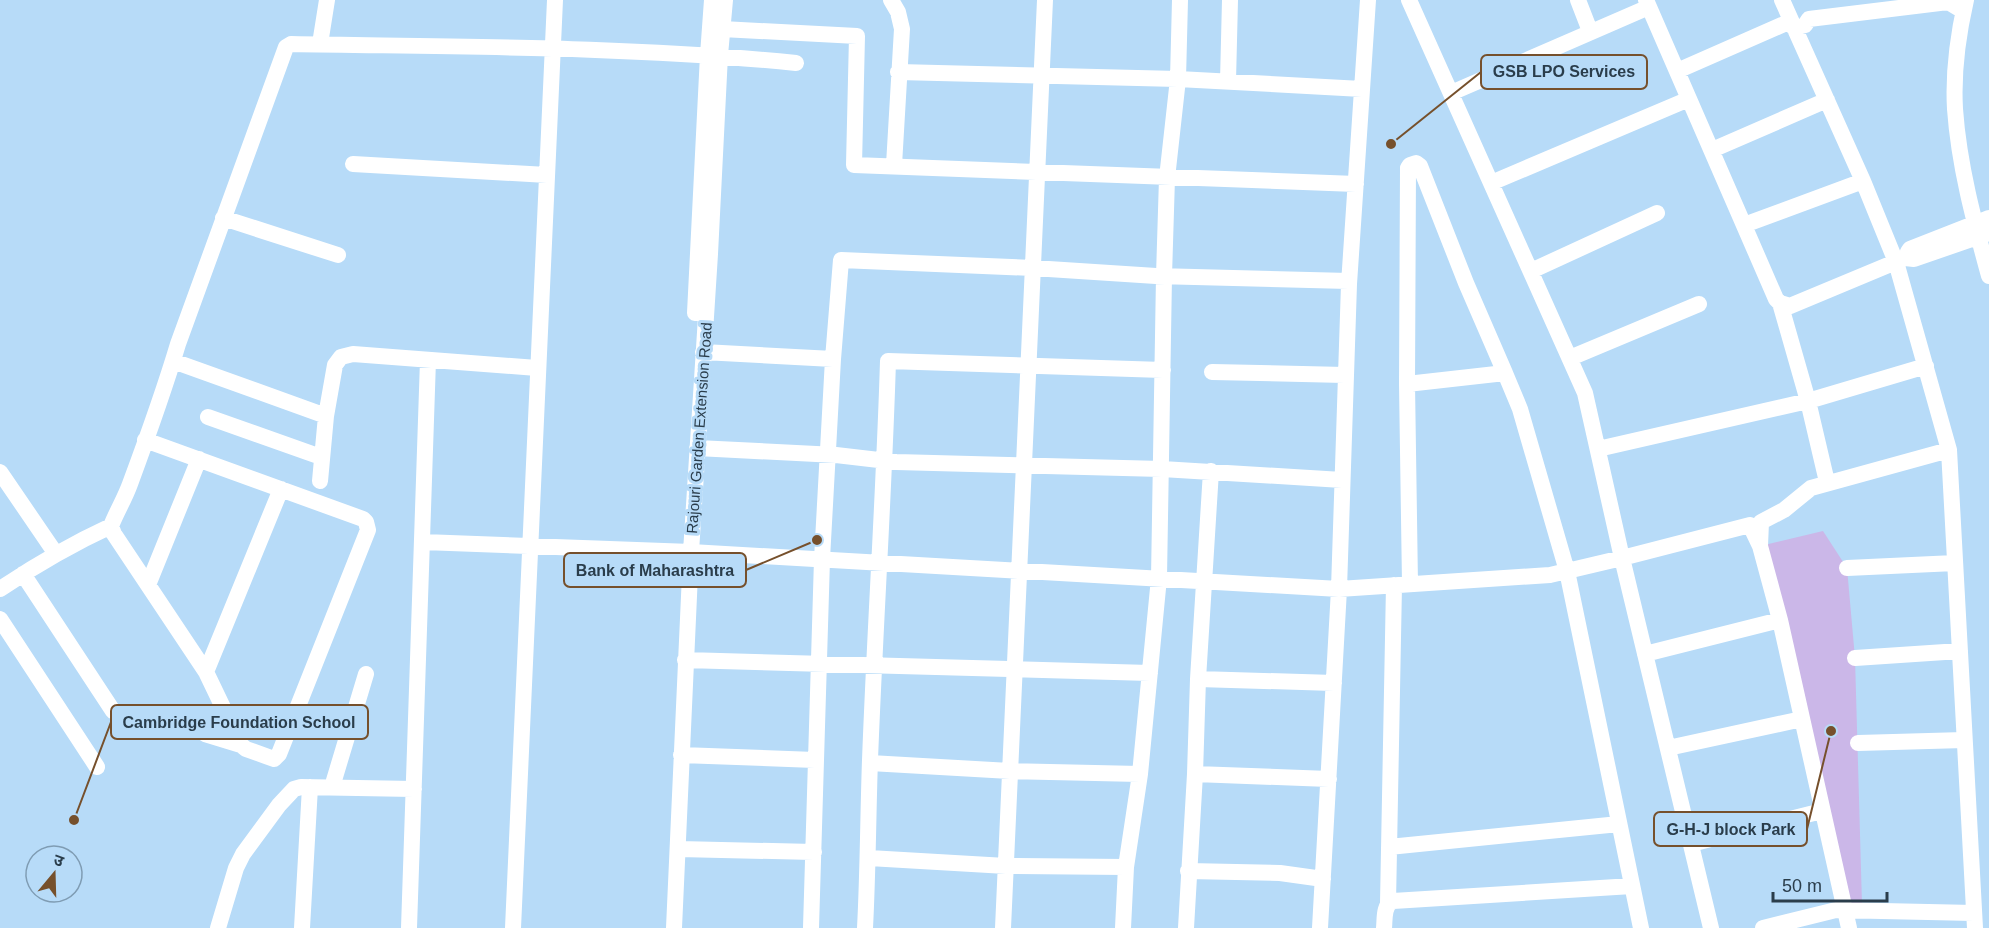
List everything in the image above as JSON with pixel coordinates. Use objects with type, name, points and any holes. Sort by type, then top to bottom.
[{"type":"street","points":[[320,44],[327,0]]},
{"type":"street","points":[[513,928],[555,0]]},
{"type":"street","name":"Rajouri Garden Extension Road","points":[[674,928],[685,660],[686,552],[697,448],[703,352],[714,55],[712,0]]},
{"type":"street","name":"Rajouri Garden Extension Road","points":[[664,928],[714,55],[722,29],[725,0]]},
{"type":"street","points":[[891,0],[898,12],[902,29],[894,165]]},
{"type":"street","points":[[1003,928],[1045,0]]},
{"type":"street","points":[[1123,928],[1126,867],[1140,774],[1160,579],[1167,178],[1178,79],[1180,0]]},
{"type":"street","points":[[1228,81],[1230,0]]},
{"type":"street","points":[[1320,928],[1339,589],[1349,281],[1368,0]]},
{"type":"street","points":[[1578,0],[1590,31]]},
{"type":"street","points":[[1763,928],[1823,912],[1845,911],[1974,921],[1949,450],[1900,260],[1827,100],[1797,24],[1782,0]]},
{"type":"street","points":[[1415,2],[1451,93],[1585,393],[1622,558],[1711,928]]},
{"type":"street","points":[[1677,71],[1809,19],[1948,2],[1963,5],[1955,107],[1959,147],[1983,228],[1989,276]]},
{"type":"street","points":[[1451,93],[1648,3],[1776,299],[1780,303],[1808,401],[1827,482]]},
{"type":"street","points":[[722,29],[857,36],[854,165],[1356,184]]},
{"type":"street","points":[[0,589],[56,554],[111,526],[130,485],[223,218],[286,47],[291,44],[320,44],[714,55],[796,63]]},
{"type":"street","points":[[898,72],[1178,79],[1362,89]]},
{"type":"street","points":[[1491,183],[1689,99]]},
{"type":"street","points":[[1712,150],[1827,100]]},
{"type":"street","points":[[1384,928],[1388,903],[1402,585],[1407,384],[1408,168],[1416,163],[1420,166],[1466,283],[1520,409],[1566,571],[1641,928]]},
{"type":"street","points":[[353,164],[547,175]]},
{"type":"street","points":[[1744,225],[1863,181]]},
{"type":"street","points":[[1531,271],[1658,213]]},
{"type":"street","points":[[223,218],[338,255]]},
{"type":"street","points":[[1780,303],[1790,306],[1900,260],[1910,249],[1983,228]]},
{"type":"street","points":[[811,928],[822,559],[841,260],[1164,276],[1349,281]]},
{"type":"street","points":[[1570,358],[1699,304]]},
{"type":"street","points":[[703,352],[833,359]]},
{"type":"street","points":[[320,481],[326,416],[335,365],[341,357],[353,354],[537,368]]},
{"type":"street","points":[[408,928],[428,360]]},
{"type":"street","points":[[173,361],[326,416]]},
{"type":"street","points":[[865,928],[888,361],[1163,370]]},
{"type":"street","points":[[1598,449],[1808,401],[1926,366]]},
{"type":"street","points":[[1212,372],[1346,375]]},
{"type":"street","points":[[1407,384],[1505,373]]},
{"type":"street","points":[[208,417],[321,457]]},
{"type":"street","points":[[146,440],[363,519],[368,528],[278,756],[272,759],[241,745],[205,734]]},
{"type":"street","points":[[697,448],[827,455],[885,461],[1211,471],[1342,480]]},
{"type":"street","points":[[1760,546],[1761,522],[1784,510],[1811,488],[1949,450]]},
{"type":"street","points":[[148,585],[199,459]]},
{"type":"street","points":[[1186,928],[1211,471]]},
{"type":"street","points":[[0,472],[56,554]]},
{"type":"street","points":[[206,672],[281,489]]},
{"type":"street","points":[[423,542],[686,552],[1339,589],[1550,575],[1750,525],[1760,546],[1780,620],[1849,928]]},
{"type":"street","points":[[111,526],[114,534],[206,672],[241,745]]},
{"type":"street","points":[[1847,568],[1955,563]]},
{"type":"street","points":[[23,573],[113,711]]},
{"type":"street","points":[[0,619],[97,767]]},
{"type":"street","points":[[1645,654],[1780,620]]},
{"type":"street","points":[[1855,658],[1960,651]]},
{"type":"street","points":[[685,660],[1150,673]]},
{"type":"street","points":[[332,787],[366,674]]},
{"type":"street","points":[[1198,679],[1334,683]]},
{"type":"street","points":[[1668,748],[1802,719]]},
{"type":"street","points":[[1858,742],[1964,740]]},
{"type":"street","points":[[681,755],[815,760]]},
{"type":"street","points":[[870,763],[1010,771],[1140,774]]},
{"type":"street","points":[[1195,774],[1329,779]]},
{"type":"street","points":[[218,928],[236,868],[249,844],[287,796],[301,787],[414,789]]},
{"type":"street","points":[[302,928],[310,787]]},
{"type":"street","points":[[1691,844],[1822,811]]},
{"type":"street","points":[[1389,846],[1619,824]]},
{"type":"street","points":[[678,849],[814,852]]},
{"type":"street","points":[[868,858],[1006,866],[1126,867]]},
{"type":"street","points":[[1188,871],[1280,873],[1323,879]]},
{"type":"street","points":[[1388,903],[1632,885]]},
{"type":"shaded area","points":[[1823,531],[1847,568],[1855,658],[1862,904],[1845,911],[1760,546]]},
{"type":"place","name":"GSB LPO Services","points":[[1391,144]]},
{"type":"place","name":"Bank of Maharashtra","points":[[817,540]]},
{"type":"place","name":"G-H-J block Park","points":[[1831,731]]},
{"type":"place","name":"Cambridge Foundation School","points":[[74,820]]}]
